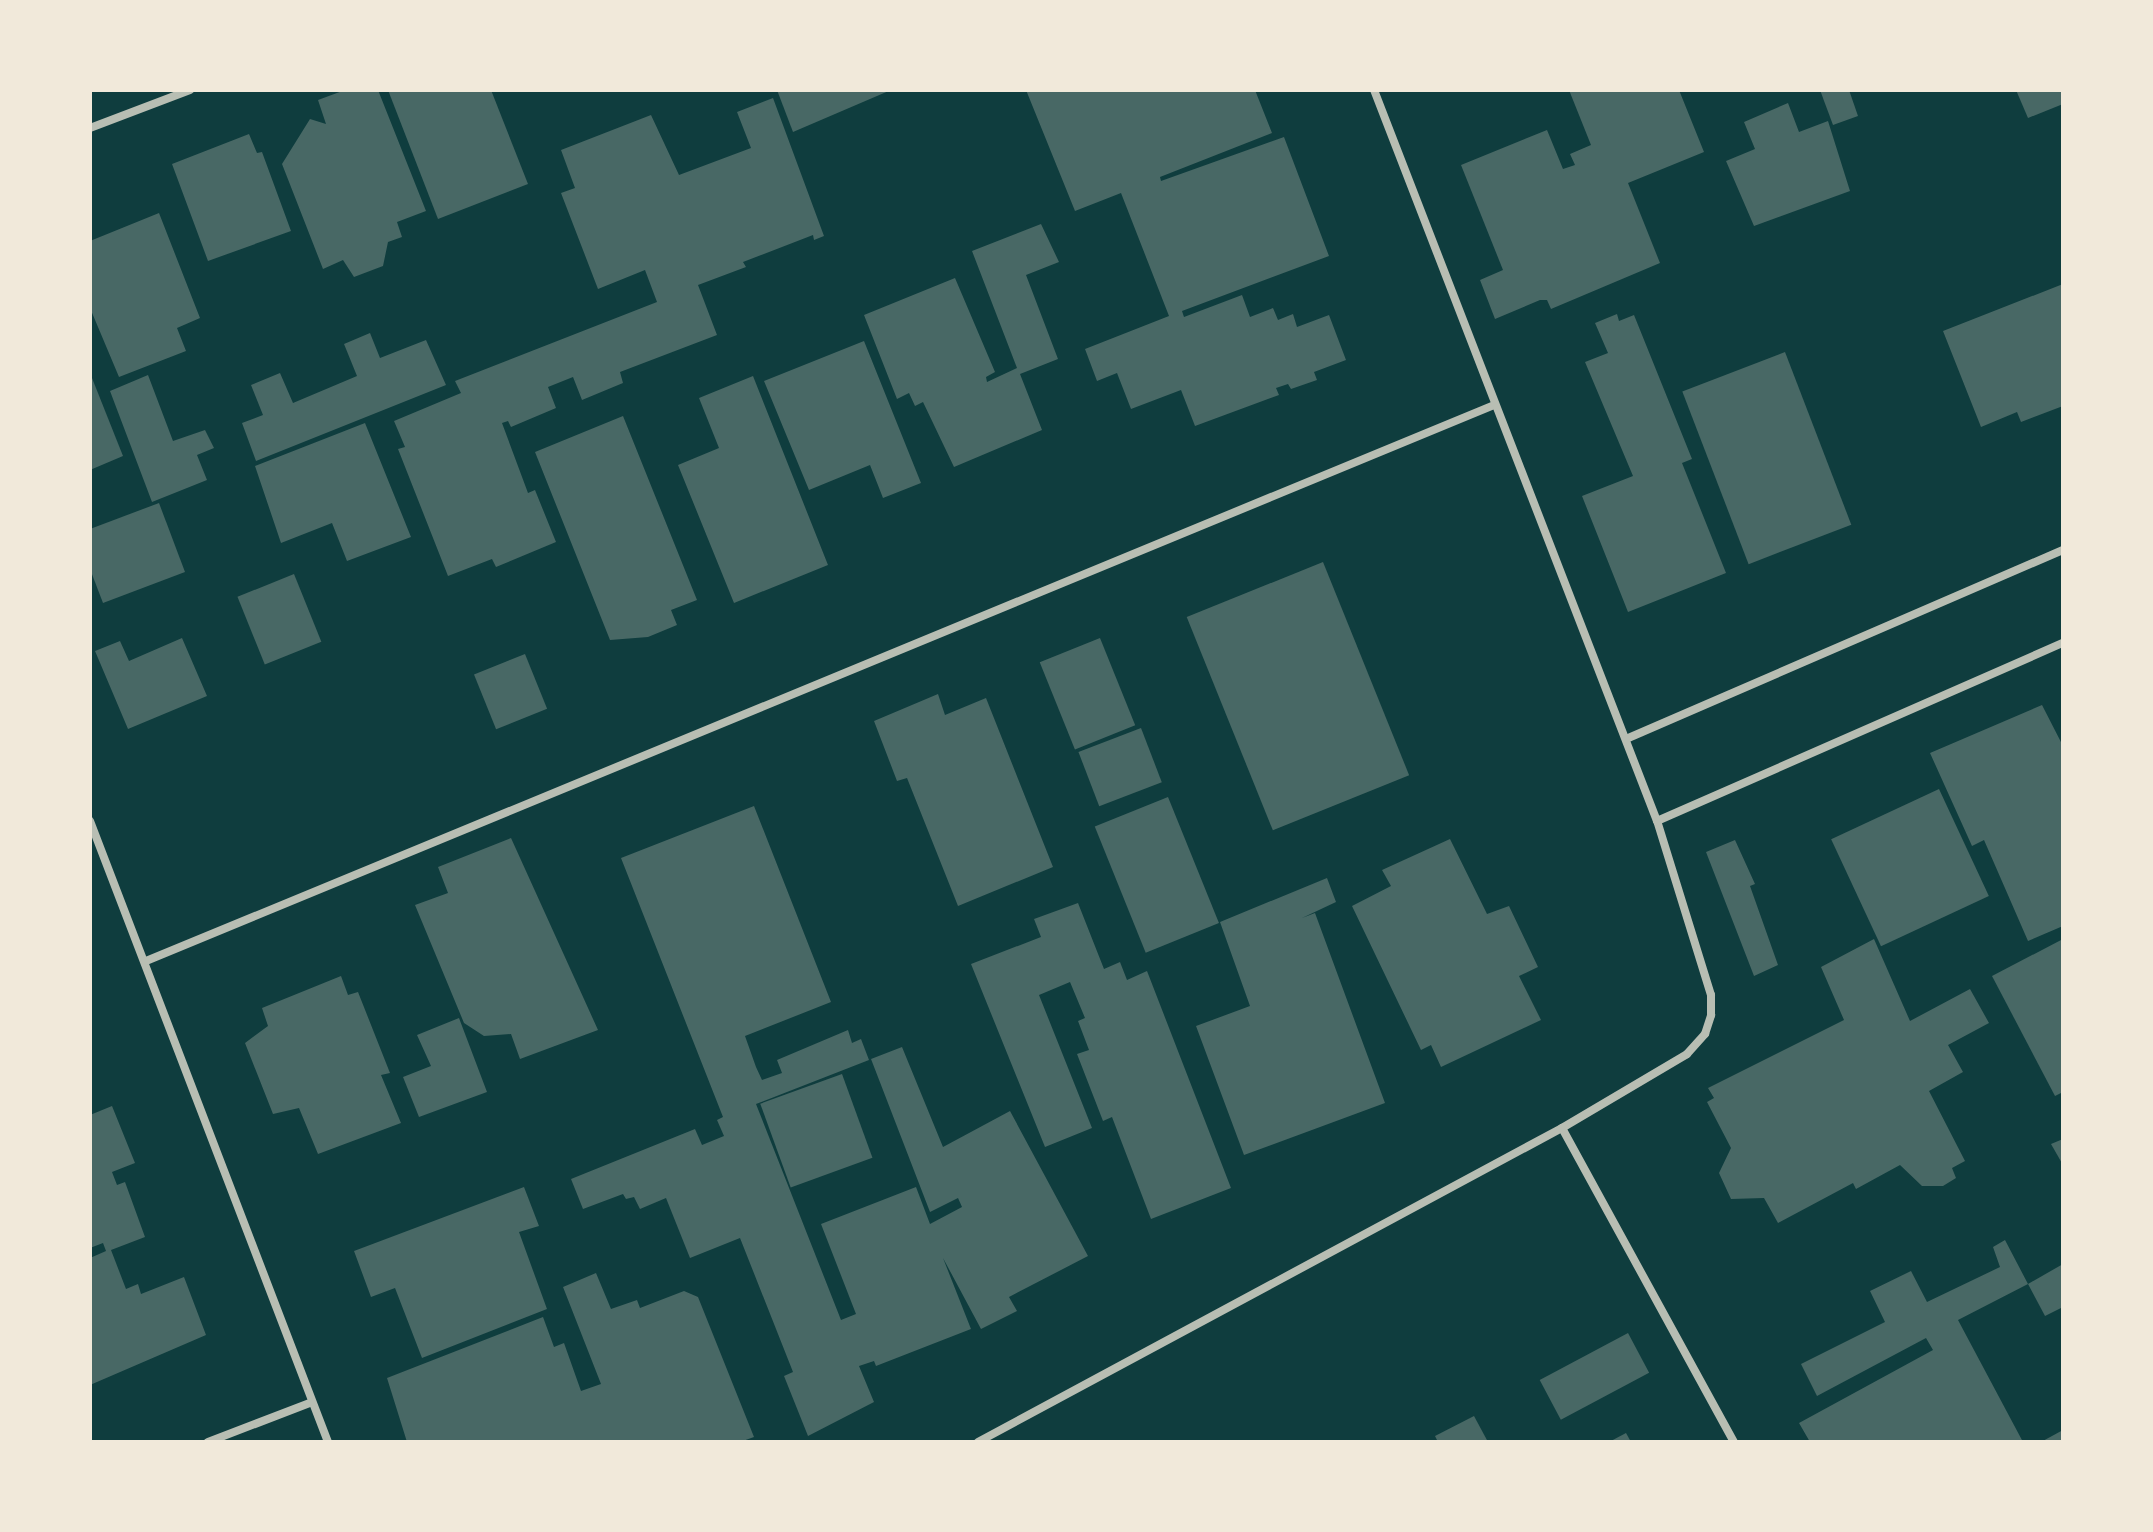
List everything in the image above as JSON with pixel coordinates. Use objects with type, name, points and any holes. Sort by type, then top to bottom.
[{"type":"street","points":[[90,128],[190,90]]},
{"type":"street","points":[[982,1441],[1562,1128],[1687,1054],[1705,1034],[1711,1015],[1711,995],[1657,821],[1374,90]]},
{"type":"street","points":[[146,961],[1494,405]]},
{"type":"street","points":[[1626,739],[2063,550]]},
{"type":"street","points":[[1657,821],[2063,643]]},
{"type":"street","points":[[90,821],[328,1442]]},
{"type":"street","points":[[1562,1128],[1734,1442]]},
{"type":"street","points":[[208,1442],[312,1402]]},
{"type":"building","points":[[345,90],[378,90],[426,211],[397,222],[402,237],[388,242],[383,266],[354,277],[343,260],[323,269],[282,164],[310,119],[326,124],[318,100]]},
{"type":"building","points":[[388,90],[491,90],[528,184],[438,219]]},
{"type":"building","points":[[777,90],[891,90],[793,132]]},
{"type":"building","points":[[1026,90],[1255,90],[1272,133],[1160,177],[1161,181],[1284,137],[1329,256],[1182,311],[1184,317],[1242,295],[1250,317],[1273,308],[1278,320],[1293,314],[1297,327],[1329,315],[1346,360],[1314,372],[1317,380],[1291,389],[1288,384],[1276,388],[1279,395],[1195,426],[1181,390],[1131,409],[1117,373],[1097,381],[1085,349],[1169,316],[1121,193],[1075,211]]},
{"type":"building","points":[[1569,90],[1679,90],[1704,152],[1628,183],[1660,263],[1551,309],[1547,300],[1540,300],[1495,319],[1480,280],[1503,270],[1461,165],[1547,130],[1563,169],[1575,165],[1570,154],[1591,145]]},
{"type":"building","points":[[1820,90],[1849,90],[1858,116],[1833,125]]},
{"type":"building","points":[[2016,90],[2063,90],[2063,104],[2028,118]]},
{"type":"building","points":[[773,98],[824,236],[814,240],[813,235],[743,262],[746,267],[698,285],[717,335],[620,372],[623,383],[582,400],[573,377],[548,387],[556,408],[511,427],[508,421],[502,423],[528,493],[535,490],[556,542],[496,567],[492,559],[448,576],[398,449],[405,447],[394,421],[461,393],[455,381],[657,302],[645,270],[598,289],[561,193],[575,188],[561,150],[651,115],[679,175],[751,148],[737,112]]},
{"type":"building","points":[[1788,103],[1799,132],[1828,121],[1850,191],[1754,226],[1726,161],[1755,149],[1744,122]]},
{"type":"building","points":[[249,134],[257,153],[262,152],[291,231],[208,261],[172,164]]},
{"type":"building","points":[[159,213],[200,318],[177,328],[186,351],[119,377],[90,308],[90,241]]},
{"type":"building","points":[[1041,224],[1059,262],[1026,275],[1058,359],[1020,374],[1042,430],[954,467],[923,402],[915,406],[909,393],[897,399],[864,315],[955,278],[995,372],[986,377],[987,382],[1017,368],[972,251]]},
{"type":"building","points":[[2063,284],[2063,406],[2021,422],[2017,412],[1981,427],[1943,331]]},
{"type":"building","points":[[1617,314],[1619,321],[1634,315],[1692,459],[1682,463],[1726,573],[1628,612],[1582,496],[1633,476],[1585,362],[1608,353],[1595,323]]},
{"type":"building","points":[[370,333],[380,358],[426,340],[446,385],[256,461],[242,423],[263,415],[251,385],[280,373],[293,403],[357,376],[344,344]]},
{"type":"building","points":[[864,341],[921,483],[883,498],[870,465],[809,490],[764,381]]},
{"type":"building","points":[[1785,352],[1851,525],[1749,564],[1682,391]]},
{"type":"building","points":[[90,373],[123,456],[90,470]]},
{"type":"building","points":[[148,375],[173,441],[205,430],[214,448],[197,455],[207,480],[152,502],[110,391]]},
{"type":"building","points":[[753,376],[828,565],[734,603],[678,465],[719,448],[699,398]]},
{"type":"building","points":[[623,416],[697,600],[671,610],[677,625],[648,637],[610,640],[535,452]]},
{"type":"building","points":[[365,423],[411,537],[347,561],[332,523],[281,543],[255,466]]},
{"type":"building","points":[[159,503],[185,572],[103,603],[90,569],[90,529]]},
{"type":"building","points":[[1323,562],[1409,775],[1273,830],[1187,617]]},
{"type":"building","points":[[294,574],[321,642],[265,665],[237,597]]},
{"type":"building","points":[[182,638],[207,696],[128,729],[95,651],[120,641],[129,661]]},
{"type":"building","points":[[1100,638],[1135,725],[1075,750],[1040,662]]},
{"type":"building","points":[[525,654],[547,709],[496,729],[474,675]]},
{"type":"building","points":[[938,694],[945,715],[986,698],[1053,867],[958,906],[907,778],[897,781],[874,721]]},
{"type":"building","points":[[2042,705],[2063,746],[2063,926],[2028,941],[1984,840],[1972,846],[1930,753]]},
{"type":"building","points":[[1141,728],[1162,782],[1099,806],[1078,752]]},
{"type":"building","points":[[1939,789],[1989,896],[1881,946],[1831,839]]},
{"type":"building","points":[[1168,797],[1219,923],[1146,953],[1095,827]]},
{"type":"building","points":[[754,806],[831,1002],[745,1036],[756,1067],[762,1080],[782,1073],[777,1060],[848,1030],[852,1043],[861,1039],[869,1060],[756,1104],[841,1320],[856,1314],[821,1224],[916,1187],[930,1224],[962,1207],[958,1198],[930,1212],[871,1059],[902,1047],[943,1147],[1010,1111],[1088,1256],[1009,1297],[1017,1311],[981,1329],[943,1258],[971,1329],[876,1366],[874,1361],[859,1366],[874,1402],[808,1436],[784,1376],[793,1372],[740,1238],[690,1258],[666,1198],[640,1209],[634,1197],[626,1199],[623,1194],[583,1209],[571,1179],[695,1129],[702,1145],[724,1136],[717,1120],[723,1117],[621,858]]},
{"type":"building","points":[[511,838],[598,1030],[520,1059],[511,1034],[484,1036],[464,1023],[415,905],[448,893],[438,867]]},
{"type":"building","points":[[1450,839],[1487,914],[1509,906],[1538,967],[1519,976],[1541,1020],[1441,1067],[1431,1045],[1421,1050],[1352,906],[1391,886],[1382,870]]},
{"type":"building","points":[[1735,840],[1755,884],[1750,886],[1778,965],[1754,976],[1706,852]]},
{"type":"building","points":[[1327,878],[1336,902],[1302,918],[1315,913],[1385,1103],[1244,1155],[1196,1026],[1250,1006],[1220,922]]},
{"type":"building","points":[[1078,903],[1104,969],[1120,962],[1127,980],[1147,971],[1231,1188],[1151,1219],[1112,1117],[1103,1121],[1077,1054],[1089,1050],[1078,1021],[1085,1018],[1070,982],[1039,995],[1092,1128],[1045,1147],[971,964],[1041,937],[1034,919]]},
{"type":"building","points":[[1874,939],[1910,1021],[1970,989],[1989,1023],[1948,1045],[1963,1072],[1929,1091],[1965,1161],[1952,1168],[1956,1178],[1943,1186],[1922,1186],[1900,1165],[1856,1189],[1853,1183],[1778,1223],[1764,1198],[1731,1199],[1719,1173],[1731,1148],[1707,1102],[1714,1098],[1708,1088],[1844,1020],[1821,967]]},
{"type":"building","points":[[2063,939],[2063,1092],[2055,1096],[1992,976]]},
{"type":"building","points":[[341,976],[348,995],[358,992],[390,1073],[381,1075],[401,1123],[318,1154],[299,1108],[273,1114],[245,1043],[268,1026],[262,1008]]},
{"type":"building","points":[[459,1018],[487,1092],[419,1117],[403,1077],[431,1066],[417,1035]]},
{"type":"building","points":[[842,1074],[872,1158],[791,1187],[760,1104]]},
{"type":"building","points":[[112,1106],[135,1163],[112,1172],[117,1185],[125,1182],[145,1237],[111,1250],[126,1289],[138,1284],[141,1294],[184,1277],[206,1335],[90,1385],[90,1258],[106,1251],[103,1243],[90,1248],[90,1115]]},
{"type":"building","points":[[2063,1139],[2063,1165],[2051,1144]]},
{"type":"building","points":[[524,1187],[539,1226],[519,1232],[547,1309],[422,1358],[395,1288],[371,1297],[354,1251]]},
{"type":"building","points":[[2005,1240],[2028,1284],[1958,1320],[2023,1442],[1810,1442],[1799,1423],[1933,1350],[1926,1338],[1817,1396],[1801,1364],[1885,1322],[1870,1291],[1911,1271],[1927,1302],[2000,1267],[1993,1247]]},
{"type":"building","points":[[2063,1264],[2063,1307],[2045,1316],[2028,1284]]},
{"type":"building","points":[[596,1273],[611,1309],[637,1300],[640,1308],[684,1291],[698,1297],[754,1437],[740,1442],[407,1442],[387,1378],[543,1317],[554,1347],[564,1343],[581,1391],[601,1384],[563,1287]]},
{"type":"building","points":[[1628,1333],[1649,1373],[1561,1420],[1540,1380]]},
{"type":"building","points":[[1474,1416],[1488,1442],[1438,1442],[1435,1436]]},
{"type":"building","points":[[2063,1430],[2063,1442],[2041,1442]]},
{"type":"building","points":[[1626,1433],[1631,1442],[1609,1442]]}]
